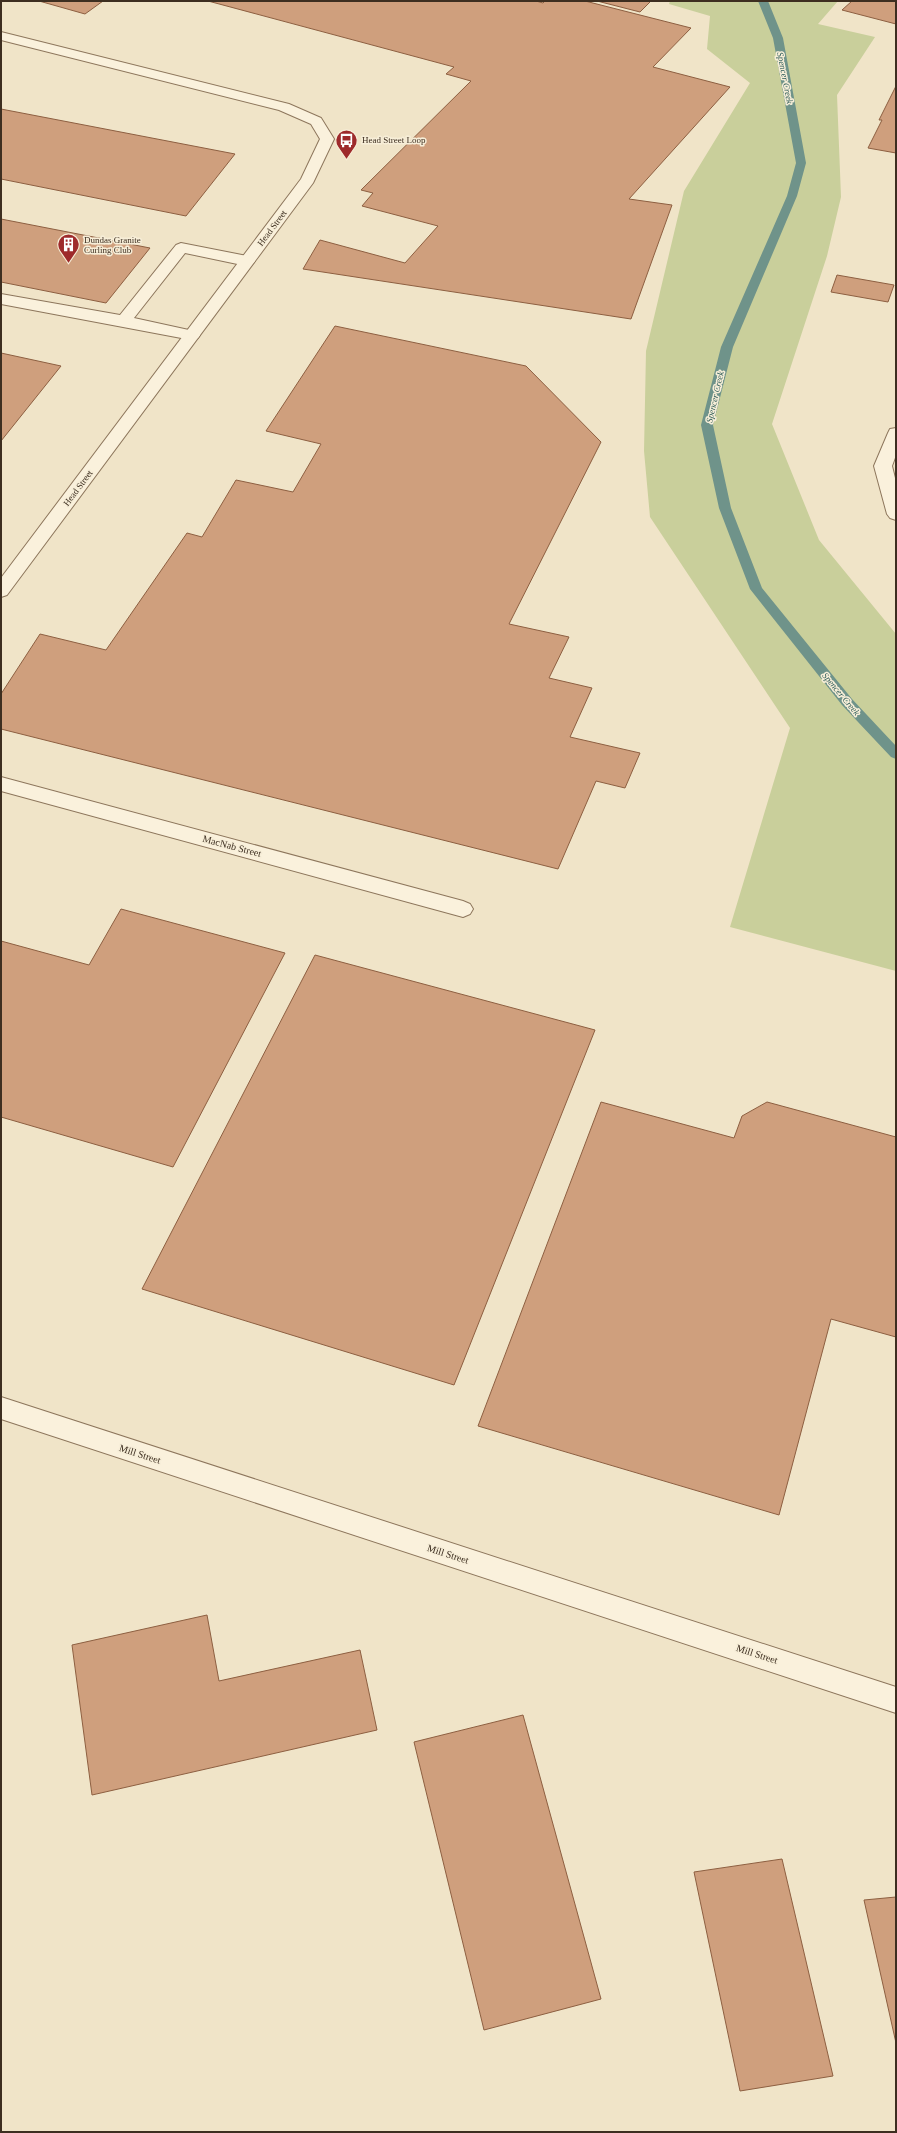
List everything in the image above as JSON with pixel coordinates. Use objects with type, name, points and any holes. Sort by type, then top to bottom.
[{"type":"street","name":"Head Street","points":[[1,36],[284,107],[316,120],[327,139],[308,180],[1,591]]},
{"type":"street","points":[[124,321],[181,248],[247,261]]},
{"type":"street","points":[[1,299],[192,335]]},
{"type":"street","points":[[896,433],[883,466],[896,514]]},
{"type":"street","name":"MacNab Street","points":[[1,784],[463,910]]},
{"type":"street","name":"Mill Street","points":[[1,1408],[896,1700]]},
{"type":"green space","points":[[670,1],[838,1],[818,24],[875,37],[837,95],[841,197],[827,256],[772,424],[819,540],[896,634],[896,971],[730,927],[790,728],[650,517],[644,451],[646,351],[684,191],[750,83],[707,49],[710,16],[669,4]]},
{"type":"building","points":[[39,1],[103,1],[85,14]]},
{"type":"building","points":[[208,1],[536,1],[543,3],[545,1],[585,1],[691,28],[653,67],[730,87],[629,199],[672,205],[631,319],[303,269],[320,240],[405,263],[438,226],[362,206],[373,193],[361,190],[471,81],[446,74],[454,67]]},
{"type":"building","points":[[597,1],[651,1],[640,12]]},
{"type":"building","points":[[852,1],[896,1],[896,24],[842,10]]},
{"type":"building","points":[[896,86],[896,153],[868,148],[882,120],[879,120]]},
{"type":"building","points":[[1,109],[235,154],[186,216],[1,179]]},
{"type":"building","name":"Dundas Granite Curling Club","points":[[1,219],[150,248],[106,303],[1,282]]},
{"type":"building","points":[[837,275],[894,285],[888,302],[831,292]]},
{"type":"building","points":[[335,326],[526,366],[601,442],[509,624],[569,637],[549,678],[592,688],[570,737],[640,753],[625,788],[596,781],[558,869],[1,729],[1,694],[40,634],[106,650],[187,533],[202,537],[236,480],[293,492],[321,444],[266,431]]},
{"type":"building","points":[[1,353],[61,366],[1,441]]},
{"type":"building","points":[[121,909],[285,953],[173,1167],[1,1117],[1,941],[89,965]]},
{"type":"building","points":[[315,955],[595,1030],[454,1385],[142,1289]]},
{"type":"building","points":[[601,1102],[734,1138],[742,1116],[767,1102],[896,1137],[896,1337],[831,1319],[779,1515],[478,1426]]},
{"type":"building","points":[[207,1615],[219,1681],[360,1650],[377,1730],[92,1795],[72,1645]]},
{"type":"building","points":[[523,1715],[601,1999],[484,2030],[414,1742]]},
{"type":"building","points":[[782,1859],[833,2076],[740,2091],[694,1872]]},
{"type":"building","points":[[896,1897],[896,2043],[864,1900]]},
{"type":"waterway","name":"Spencer Creek","points":[[763,1],[778,38],[801,163],[792,196],[727,347],[707,425],[725,508],[756,589],[847,702],[896,754]]},
{"type":"place","name":"Head Street Loop","points":[[346,160]]},
{"type":"place","name":"Dundas Granite Curling Club","points":[[69,264]]}]
